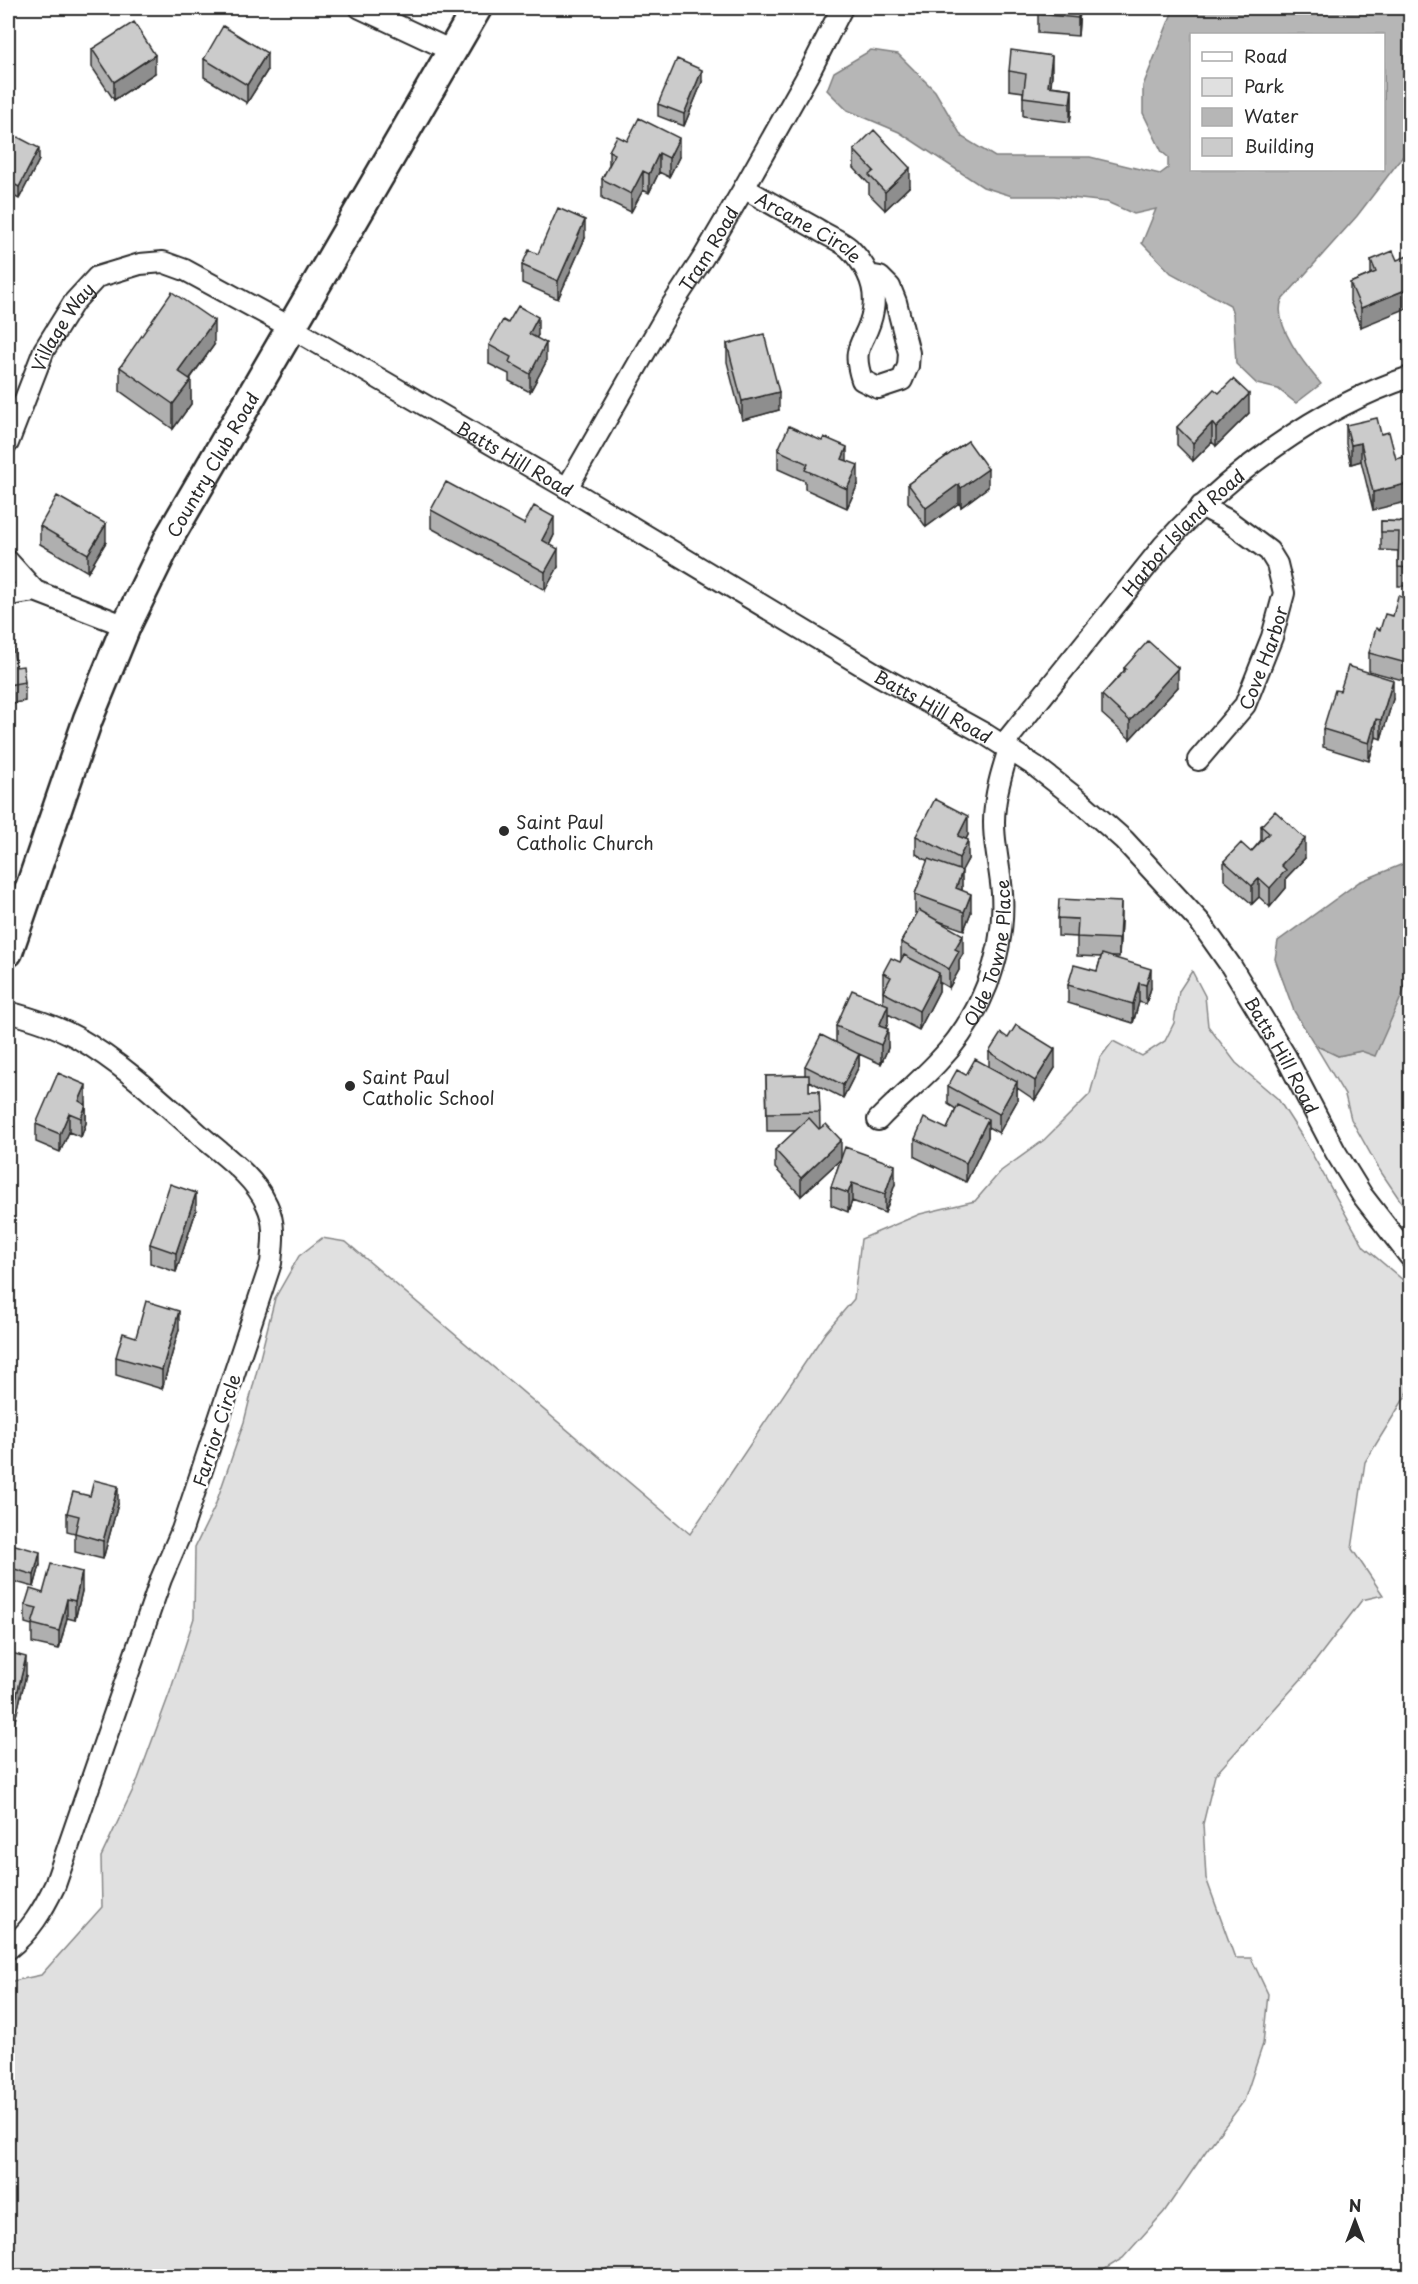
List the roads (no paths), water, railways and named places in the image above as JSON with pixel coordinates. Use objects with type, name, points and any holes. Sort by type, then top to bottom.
[{"type":"street","points":[[360,8],[452,51]]},
{"type":"street","name":"Country Club Road","points":[[8,952],[88,719],[126,626],[170,536],[477,8]]},
{"type":"street","name":"Tram Road","points":[[567,488],[672,305],[744,188],[810,71],[842,8]]},
{"type":"street","name":"Arcane Circle","points":[[744,188],[848,248],[869,275],[875,293],[873,311],[868,329],[858,345],[856,363],[862,380],[878,388],[902,380],[908,366],[909,353],[891,287],[880,277],[869,275]]},
{"type":"street","name":"Village Way","points":[[8,443],[44,350],[74,302],[97,277],[140,264],[163,262],[185,270],[292,328]]},
{"type":"street","name":"Batts Hill Road","points":[[292,328],[567,488],[878,675],[1006,747],[1081,801],[1163,880],[1200,922],[1259,1011],[1340,1160],[1410,1257]]},
{"type":"street","name":"Harbor Island Road","points":[[1006,747],[1162,546],[1201,506],[1250,464],[1312,424],[1374,391],[1410,377]]},
{"type":"street","name":"Cove Harbor","points":[[1198,760],[1245,705],[1272,637],[1284,593],[1277,564],[1269,551],[1226,519],[1201,506]]},
{"type":"street","points":[[8,561],[36,591],[126,626]]},
{"type":"street","points":[[8,595],[36,591]]},
{"type":"street","name":"Olde Towne Place","points":[[878,1120],[899,1097],[937,1063],[953,1044],[969,1021],[985,990],[996,961],[1002,925],[1002,894],[994,808],[1006,747]]},
{"type":"street","name":"Farrior Circle","points":[[8,1012],[57,1027],[100,1051],[150,1090],[254,1184],[267,1204],[273,1222],[274,1237],[271,1263],[186,1519],[161,1579],[59,1876],[40,1915],[25,1934],[8,1949]]},
{"type":"water","points":[[1174,8],[1410,8],[1410,147],[1357,216],[1282,300],[1280,310],[1286,333],[1299,356],[1321,384],[1296,403],[1278,389],[1257,384],[1236,364],[1233,314],[1230,305],[1171,273],[1142,243],[1156,209],[1134,214],[1107,202],[1054,196],[1012,196],[983,187],[899,132],[847,110],[827,90],[834,72],[871,50],[898,54],[935,91],[962,137],[995,157],[1090,157],[1160,174],[1168,168],[1168,157],[1162,152],[1143,113],[1143,86]]},
{"type":"water","points":[[1410,861],[1410,966],[1402,995],[1375,1056],[1361,1051],[1338,1056],[1315,1045],[1294,1011],[1275,959],[1278,941],[1359,882]]},
{"type":"place","name":"Saint Paul Catholic Church","points":[[504,831]]},
{"type":"place","name":"Saint Paul Catholic School","points":[[350,1086]]}]
